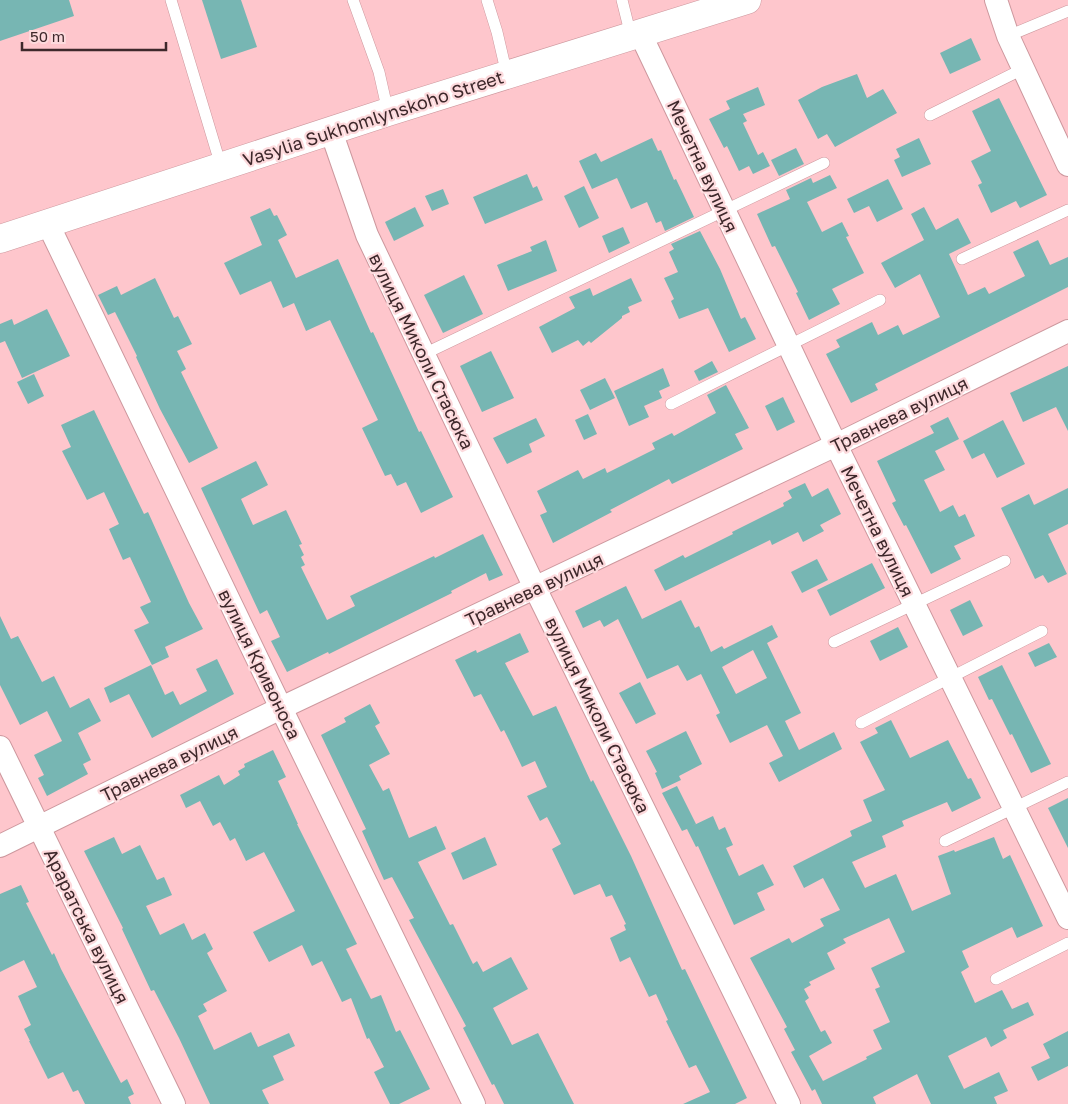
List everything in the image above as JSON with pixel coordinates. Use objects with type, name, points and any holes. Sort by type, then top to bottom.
[{"type":"main road","name":"Vasylia Sukhomlynskoho Street","points":[[0,239],[388,112],[747,0]]},
{"type":"street","points":[[996,0],[1008,36],[1068,165]]},
{"type":"street","name":"Мечетна вулиця","points":[[636,35],[724,211],[836,445],[1068,918]]},
{"type":"street","name":"вулиця Миколи Стасюка","points":[[331,131],[367,235],[536,588],[789,1104]]},
{"type":"street","name":"вулиця Кривоноса","points":[[48,224],[474,1104]]},
{"type":"street","name":"Травнева вулиця","points":[[0,846],[281,708],[836,445],[1068,331]]},
{"type":"street","name":"Араратська вулиця","points":[[0,747],[174,1104]]},
{"type":"lane","points":[[171,0],[221,166]]},
{"type":"lane","points":[[353,0],[379,72],[388,112]]},
{"type":"lane","points":[[487,0],[507,75]]},
{"type":"lane","points":[[622,0],[636,35]]},
{"type":"lane","points":[[1008,36],[1068,11]]},
{"type":"lane","points":[[930,115],[1023,69]]},
{"type":"lane","points":[[424,354],[824,163]]},
{"type":"lane","points":[[962,259],[1068,210]]},
{"type":"lane","points":[[671,404],[880,300]]},
{"type":"lane","points":[[834,642],[1005,561]]},
{"type":"lane","points":[[861,723],[1042,631]]},
{"type":"lane","points":[[945,841],[1068,782]]},
{"type":"lane","points":[[996,979],[1068,943]]},
{"type":"building","points":[[0,0],[69,0],[74,16],[0,41]]},
{"type":"building","points":[[202,0],[241,0],[257,47],[221,59]]},
{"type":"building","points":[[971,38],[981,60],[950,74],[940,53]]},
{"type":"building","points":[[857,74],[867,98],[883,89],[897,113],[835,147],[827,134],[818,139],[798,100],[822,87]]},
{"type":"building","points":[[758,87],[765,105],[743,114],[747,121],[743,123],[758,155],[763,152],[770,166],[753,174],[749,166],[739,171],[727,146],[724,148],[709,119],[730,109],[726,101]]},
{"type":"building","points":[[999,98],[1047,195],[1020,208],[1016,201],[991,213],[978,185],[982,183],[971,161],[991,151],[972,111]]},
{"type":"building","points":[[652,138],[658,151],[661,150],[674,180],[676,179],[694,217],[665,231],[661,221],[656,223],[647,202],[631,209],[617,178],[592,189],[579,161],[596,153],[601,162]]},
{"type":"building","points":[[919,138],[931,164],[902,177],[894,160],[900,157],[896,149]]},
{"type":"building","points":[[796,148],[804,164],[779,176],[771,160]]},
{"type":"building","points":[[527,174],[533,188],[537,186],[543,200],[485,224],[473,197]]},
{"type":"building","points":[[830,175],[837,188],[807,202],[822,232],[842,222],[849,236],[846,237],[864,273],[832,289],[840,304],[809,320],[796,293],[798,292],[775,246],[772,247],[757,214],[790,199],[786,190],[811,178],[813,183]]},
{"type":"building","points":[[888,179],[903,209],[877,222],[869,206],[854,213],[847,199]]},
{"type":"building","points":[[584,186],[599,218],[579,228],[564,196]]},
{"type":"building","points":[[443,189],[449,204],[432,211],[425,196]]},
{"type":"building","points":[[415,207],[424,226],[394,241],[385,222]]},
{"type":"building","points":[[924,207],[936,230],[958,218],[971,243],[949,254],[968,295],[985,287],[989,294],[1025,276],[1013,252],[1038,240],[1050,265],[1068,257],[1068,287],[875,384],[878,390],[851,403],[826,354],[840,347],[836,340],[872,322],[878,335],[898,325],[903,335],[940,317],[920,274],[895,288],[881,263],[924,240],[911,214]]},
{"type":"building","points":[[270,208],[274,216],[277,215],[287,235],[278,240],[296,278],[338,259],[371,333],[373,332],[419,432],[421,431],[453,497],[421,513],[406,482],[397,486],[391,474],[385,476],[362,428],[378,420],[330,320],[306,331],[294,303],[283,308],[271,281],[240,295],[224,263],[262,245],[250,217]]},
{"type":"building","points":[[623,227],[630,243],[609,253],[602,236]]},
{"type":"building","points":[[700,231],[720,269],[741,319],[745,317],[756,339],[729,352],[708,308],[679,319],[671,301],[674,299],[664,278],[678,272],[669,252],[674,249],[671,244]]},
{"type":"building","points":[[546,240],[557,271],[508,291],[497,265],[532,251],[530,247]]},
{"type":"building","points":[[464,275],[483,314],[443,333],[424,295]]},
{"type":"building","points":[[155,278],[174,318],[178,316],[192,344],[177,351],[186,369],[181,372],[218,448],[189,463],[160,409],[115,312],[108,315],[98,295],[117,286],[121,295]]},
{"type":"building","points":[[631,278],[642,301],[628,307],[630,312],[622,316],[622,318],[591,343],[589,341],[583,346],[578,340],[552,353],[539,327],[575,308],[569,297],[590,288],[593,296]]},
{"type":"building","points":[[47,309],[70,356],[22,378],[5,341],[0,343],[0,324],[12,319],[14,325]]},
{"type":"building","points":[[491,351],[514,398],[482,412],[460,366]]},
{"type":"building","points":[[712,361],[718,372],[699,381],[694,371]]},
{"type":"building","points":[[1068,366],[1068,431],[1056,407],[1023,422],[1010,393]]},
{"type":"building","points":[[663,368],[670,386],[659,391],[662,398],[644,406],[649,417],[629,426],[614,391]]},
{"type":"building","points":[[34,374],[44,396],[28,404],[17,382]]},
{"type":"building","points":[[605,378],[615,398],[590,410],[580,390]]},
{"type":"building","points":[[726,385],[749,428],[735,434],[743,449],[672,484],[669,479],[553,543],[540,515],[547,512],[537,491],[578,470],[583,479],[605,468],[607,473],[655,449],[652,443],[672,433],[674,436],[716,413],[707,395]]},
{"type":"building","points":[[783,397],[795,422],[777,431],[765,406]]},
{"type":"building","points":[[94,410],[144,514],[148,512],[189,603],[203,629],[165,647],[169,657],[152,665],[134,630],[149,623],[140,607],[151,602],[130,557],[123,560],[109,529],[119,524],[104,492],[87,500],[62,451],[71,447],[61,425]]},
{"type":"building","points":[[588,414],[597,434],[584,440],[575,420]]},
{"type":"building","points":[[948,417],[959,439],[935,451],[945,470],[924,480],[940,512],[953,505],[959,517],[965,514],[975,536],[954,546],[961,559],[931,574],[906,525],[904,526],[892,503],[896,501],[877,461],[934,433],[930,426]]},
{"type":"building","points":[[536,418],[545,436],[529,444],[532,452],[507,464],[493,438]]},
{"type":"building","points":[[1003,420],[1025,464],[997,478],[984,453],[972,459],[963,441]]},
{"type":"building","points":[[256,461],[268,485],[241,499],[253,525],[286,510],[302,544],[299,545],[304,555],[301,557],[305,565],[301,567],[327,620],[355,606],[350,596],[483,534],[503,575],[489,581],[486,573],[451,591],[452,593],[329,654],[328,652],[287,672],[271,641],[280,637],[267,610],[260,614],[201,488]]},
{"type":"building","points":[[805,483],[812,497],[828,488],[841,514],[820,525],[824,531],[803,542],[798,532],[772,545],[770,540],[665,591],[654,570],[683,555],[685,558],[784,506],[783,503],[792,498],[788,491]]},
{"type":"building","points":[[1068,488],[1068,524],[1048,534],[1067,574],[1048,583],[1043,575],[1035,579],[1001,508],[1029,494],[1034,505]]},
{"type":"building","points":[[817,559],[828,580],[802,593],[791,572]]},
{"type":"building","points":[[872,563],[885,588],[830,616],[817,590]]},
{"type":"building","points":[[626,586],[642,619],[681,600],[695,628],[699,626],[711,652],[722,646],[724,649],[772,625],[778,637],[767,643],[801,713],[785,721],[799,750],[834,732],[842,749],[779,782],[769,763],[783,756],[767,725],[730,743],[716,715],[720,713],[701,674],[687,681],[678,665],[647,679],[618,619],[604,627],[600,620],[583,628],[575,611]],"holes":[[[753,650],[767,678],[736,694],[722,667]]]},
{"type":"building","points":[[970,600],[983,626],[963,636],[950,610]]},
{"type":"building","points":[[0,616],[11,639],[18,636],[42,682],[54,676],[70,708],[89,698],[101,721],[78,733],[91,760],[83,764],[88,774],[47,796],[38,778],[44,775],[34,755],[62,741],[47,711],[20,725],[0,685]]},
{"type":"building","points":[[898,627],[908,647],[880,661],[870,641]]},
{"type":"building","points":[[520,633],[529,652],[505,663],[533,716],[556,706],[591,782],[593,780],[631,856],[682,970],[685,969],[747,1098],[735,1104],[683,1104],[710,1092],[696,1065],[689,1068],[666,1021],[668,1020],[656,994],[649,997],[630,957],[620,962],[610,938],[626,930],[624,925],[626,924],[612,895],[606,897],[600,884],[574,895],[552,849],[561,844],[547,817],[540,821],[527,796],[547,787],[535,761],[522,767],[504,730],[501,732],[481,694],[474,697],[455,660],[476,650],[477,653]]},
{"type":"building","points":[[1049,643],[1057,657],[1035,667],[1028,653]]},
{"type":"building","points":[[217,659],[234,694],[152,738],[129,694],[110,703],[104,688],[151,665],[165,695],[173,691],[180,705],[207,691],[196,669]]},
{"type":"building","points":[[1002,665],[1051,764],[1031,773],[1012,734],[1010,735],[992,699],[989,700],[978,677]]},
{"type":"building","points":[[640,682],[656,714],[636,724],[619,693]]},
{"type":"building","points":[[370,704],[380,723],[375,726],[390,754],[369,765],[383,791],[389,788],[409,838],[436,826],[446,849],[418,862],[450,925],[453,924],[473,964],[477,961],[483,972],[511,957],[528,989],[493,1008],[512,1045],[538,1033],[574,1104],[504,1104],[494,1084],[492,1085],[463,1028],[466,1026],[409,920],[414,918],[392,877],[384,880],[362,831],[366,829],[321,735],[346,722],[344,718]]},
{"type":"building","points":[[891,720],[910,758],[948,740],[968,779],[971,778],[981,798],[952,812],[947,802],[902,821],[904,826],[882,836],[886,847],[852,862],[865,888],[896,874],[912,911],[951,894],[938,856],[954,850],[955,852],[994,837],[1003,859],[1010,855],[1043,926],[1017,938],[1012,927],[962,951],[969,967],[961,972],[975,1003],[1002,990],[1012,1009],[1028,1002],[1034,1015],[1003,1030],[1007,1038],[991,1047],[986,1037],[948,1056],[964,1089],[999,1072],[1008,1091],[994,1097],[997,1104],[931,1104],[917,1074],[873,1097],[876,1104],[822,1104],[815,1089],[812,1091],[791,1052],[795,1050],[784,1029],[787,1027],[750,958],[789,938],[792,943],[824,926],[820,919],[840,910],[823,878],[804,888],[793,866],[852,836],[850,831],[872,821],[863,800],[885,790],[860,742],[878,733],[875,728]],"holes":[[[889,918],[905,952],[871,968],[880,987],[875,989],[890,1022],[873,1030],[882,1049],[866,1057],[867,1059],[823,1081],[809,1056],[832,1043],[825,1030],[821,1032],[805,1001],[809,998],[804,989],[811,985],[809,982],[835,969],[827,953],[846,943],[843,939]]]},
{"type":"building","points":[[686,731],[702,764],[679,776],[681,780],[662,789],[655,773],[657,772],[646,751]]},
{"type":"building","points":[[273,750],[286,777],[278,781],[297,824],[357,944],[346,949],[371,999],[381,995],[396,1032],[400,1030],[430,1089],[399,1104],[390,1104],[374,1072],[384,1067],[369,1038],[367,1039],[351,998],[342,1002],[322,961],[312,966],[302,945],[269,962],[253,932],[295,911],[264,852],[246,861],[235,838],[230,841],[220,822],[213,826],[200,801],[186,808],[180,795],[219,775],[224,785],[240,775],[238,771],[245,767],[244,764]]},
{"type":"building","points":[[677,786],[696,824],[692,826],[713,816],[719,830],[725,827],[733,845],[726,848],[739,876],[763,864],[774,885],[757,893],[765,910],[734,925],[698,846],[696,847],[687,829],[682,831],[662,793]]},
{"type":"building","points":[[1068,798],[1068,848],[1048,808]]},
{"type":"building","points":[[114,837],[122,854],[140,845],[157,880],[164,877],[172,895],[146,906],[160,935],[184,923],[192,940],[205,933],[213,949],[207,953],[227,991],[203,1004],[207,1011],[198,1016],[214,1050],[251,1032],[258,1047],[289,1033],[295,1046],[273,1056],[284,1080],[262,1090],[269,1104],[210,1104],[154,990],[151,991],[123,928],[84,851]]},
{"type":"building","points":[[485,837],[497,865],[463,880],[451,853]]},
{"type":"building","points":[[21,885],[29,902],[26,903],[52,955],[54,953],[121,1083],[127,1079],[134,1094],[128,1097],[131,1104],[85,1104],[78,1090],[73,1092],[63,1072],[48,1079],[24,1029],[31,1025],[18,996],[37,987],[24,960],[0,972],[0,894]]},
{"type":"building","points":[[1068,1031],[1068,1066],[1038,1081],[1031,1067],[1050,1058],[1043,1044]]}]
